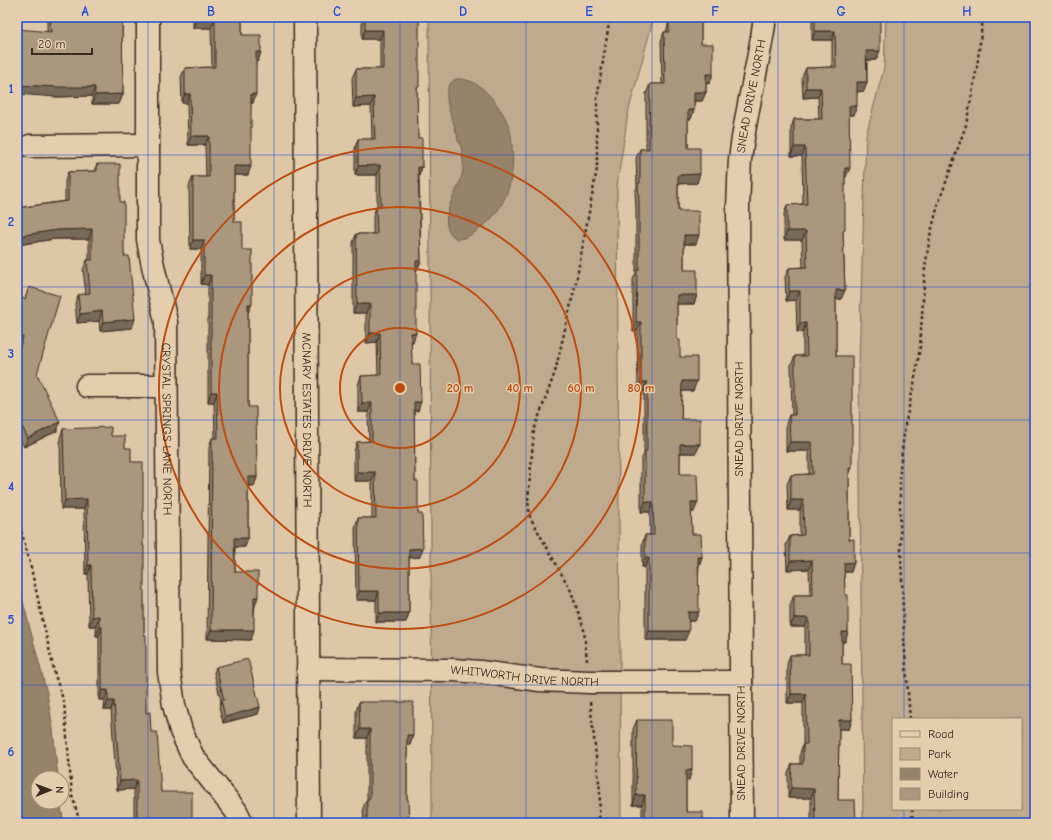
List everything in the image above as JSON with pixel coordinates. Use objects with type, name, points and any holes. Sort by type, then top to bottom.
[{"type":"street","name":"CRYSTAL SPRINGS LANE NORTH","points":[[148,17],[148,239],[151,260],[166,322],[169,672],[174,705],[181,730],[193,757],[236,811],[242,823]]},
{"type":"street","name":"MCNARY ESTATES DRIVE NORTH","points":[[305,17],[308,823]]},
{"type":"street","name":"SNEAD DRIVE NORTH","points":[[742,823],[738,206],[740,160],[746,121],[762,45],[765,17]]},
{"type":"street","points":[[30,146],[148,145]]},
{"type":"street","points":[[87,386],[166,386]]},
{"type":"street","name":"WHITWORTH DRIVE NORTH","points":[[308,670],[454,670],[540,680],[590,682],[741,682]]},
{"type":"path","points":[[599,823],[600,792],[584,630],[571,591],[530,516],[528,501],[534,430],[555,372],[576,282],[597,170],[597,98],[610,17]]},
{"type":"path","points":[[910,718],[904,640],[900,520],[900,468],[904,424],[914,384],[920,347],[925,268],[930,236],[938,205],[966,125],[977,67],[983,17]]},
{"type":"path","points":[[17,520],[21,530],[55,675],[64,702],[72,795],[80,823]]},
{"type":"path","points":[[912,810],[913,823]]},
{"type":"green space","points":[[429,17],[652,17],[652,24],[628,113],[617,186],[621,823],[432,823]]},
{"type":"green space","points":[[886,17],[1035,17],[1035,823],[863,823],[859,363],[866,135],[884,68]]},
{"type":"water","points":[[456,79],[467,80],[478,85],[500,109],[506,119],[510,132],[513,160],[507,193],[497,212],[476,232],[460,239],[457,239],[450,232],[447,224],[447,215],[463,170],[463,156],[460,142],[459,143],[458,136],[454,128],[455,127],[447,101],[448,88]]},
{"type":"water","points":[[17,579],[47,693],[53,729],[57,770],[30,770],[30,810],[62,810],[64,823],[17,823]]},
{"type":"building","points":[[50,17],[122,17],[123,94],[95,95],[95,87],[17,85],[17,29],[51,32]]},
{"type":"building","points":[[196,17],[242,17],[242,35],[261,35],[261,52],[256,52],[256,94],[251,94],[251,166],[234,166],[234,222],[242,222],[242,250],[252,250],[252,304],[248,304],[248,407],[256,407],[257,477],[248,477],[248,538],[234,538],[235,572],[258,572],[258,597],[254,597],[254,630],[211,630],[212,438],[218,438],[217,392],[211,392],[211,275],[204,275],[204,240],[193,240],[193,177],[209,177],[209,136],[191,136],[190,94],[185,94],[185,68],[215,67],[215,19],[196,19]]},
{"type":"building","points":[[365,17],[419,17],[419,87],[417,87],[418,138],[422,138],[422,167],[418,167],[421,261],[416,261],[416,333],[411,333],[412,364],[420,364],[421,402],[414,402],[415,481],[418,481],[418,514],[422,514],[423,548],[409,549],[409,613],[379,613],[379,591],[359,591],[358,518],[376,518],[375,472],[357,472],[357,442],[372,441],[372,403],[362,403],[361,376],[381,375],[380,333],[370,333],[370,304],[357,304],[356,234],[377,234],[376,207],[381,206],[380,165],[358,166],[358,139],[375,139],[374,97],[356,98],[356,69],[383,69],[383,30],[365,30]]},
{"type":"building","points":[[680,17],[701,17],[701,44],[713,44],[713,74],[706,74],[706,92],[694,92],[694,110],[688,110],[688,148],[700,148],[700,174],[678,175],[678,211],[699,211],[699,235],[684,235],[684,270],[697,270],[697,295],[677,295],[677,340],[680,340],[680,357],[697,357],[697,381],[682,381],[681,419],[700,419],[700,444],[680,444],[680,474],[697,474],[698,502],[691,502],[692,534],[701,534],[702,557],[698,557],[699,612],[688,612],[689,631],[649,631],[649,558],[645,558],[645,535],[654,535],[653,502],[645,502],[647,382],[641,382],[641,322],[636,322],[637,270],[639,270],[638,183],[640,183],[640,149],[649,149],[650,84],[665,84],[664,32],[669,32],[669,21],[680,21]]},
{"type":"building","points":[[815,17],[880,17],[880,51],[866,51],[867,82],[857,82],[857,106],[849,106],[850,168],[845,168],[845,230],[843,231],[845,290],[836,290],[836,356],[852,356],[852,467],[849,467],[849,540],[854,539],[854,562],[844,563],[845,595],[848,595],[848,632],[842,632],[842,664],[851,664],[852,720],[839,720],[838,800],[855,800],[856,823],[815,823],[814,789],[791,788],[792,764],[803,764],[803,744],[807,744],[806,694],[791,694],[790,655],[809,655],[809,618],[794,618],[794,595],[813,595],[812,560],[790,561],[790,536],[804,535],[803,500],[791,500],[791,475],[813,474],[812,442],[790,442],[789,415],[795,415],[795,356],[807,356],[806,323],[800,323],[800,291],[789,291],[789,268],[807,267],[806,231],[787,231],[787,205],[807,204],[805,147],[794,147],[794,119],[822,119],[821,88],[806,88],[806,68],[836,67],[835,31],[815,31]]},
{"type":"building","points":[[97,164],[120,164],[120,202],[124,202],[124,256],[129,256],[135,319],[103,322],[102,311],[80,314],[78,295],[90,293],[87,260],[92,260],[92,229],[57,230],[17,236],[17,208],[68,201],[68,172],[97,171]]},
{"type":"building","points":[[29,287],[60,296],[37,374],[60,422],[28,438],[17,417],[17,357],[23,337],[17,336],[17,296],[25,299]]},
{"type":"building","points":[[111,427],[111,436],[125,436],[125,448],[131,448],[131,462],[143,462],[146,713],[150,712],[151,732],[157,732],[161,792],[192,792],[192,823],[144,823],[144,821],[137,821],[137,780],[120,781],[114,701],[108,701],[108,690],[102,690],[102,627],[99,627],[99,616],[92,617],[91,565],[88,565],[87,499],[65,500],[63,429]]},
{"type":"building","points":[[248,659],[260,707],[225,717],[221,700],[224,700],[216,667]]},
{"type":"building","points":[[359,702],[413,702],[413,735],[407,735],[407,799],[409,823],[367,823],[367,799],[370,799],[370,729],[360,729]]},
{"type":"building","points":[[637,720],[672,720],[672,745],[692,746],[692,770],[686,770],[686,812],[703,812],[703,823],[645,823],[645,795],[636,795]]}]
